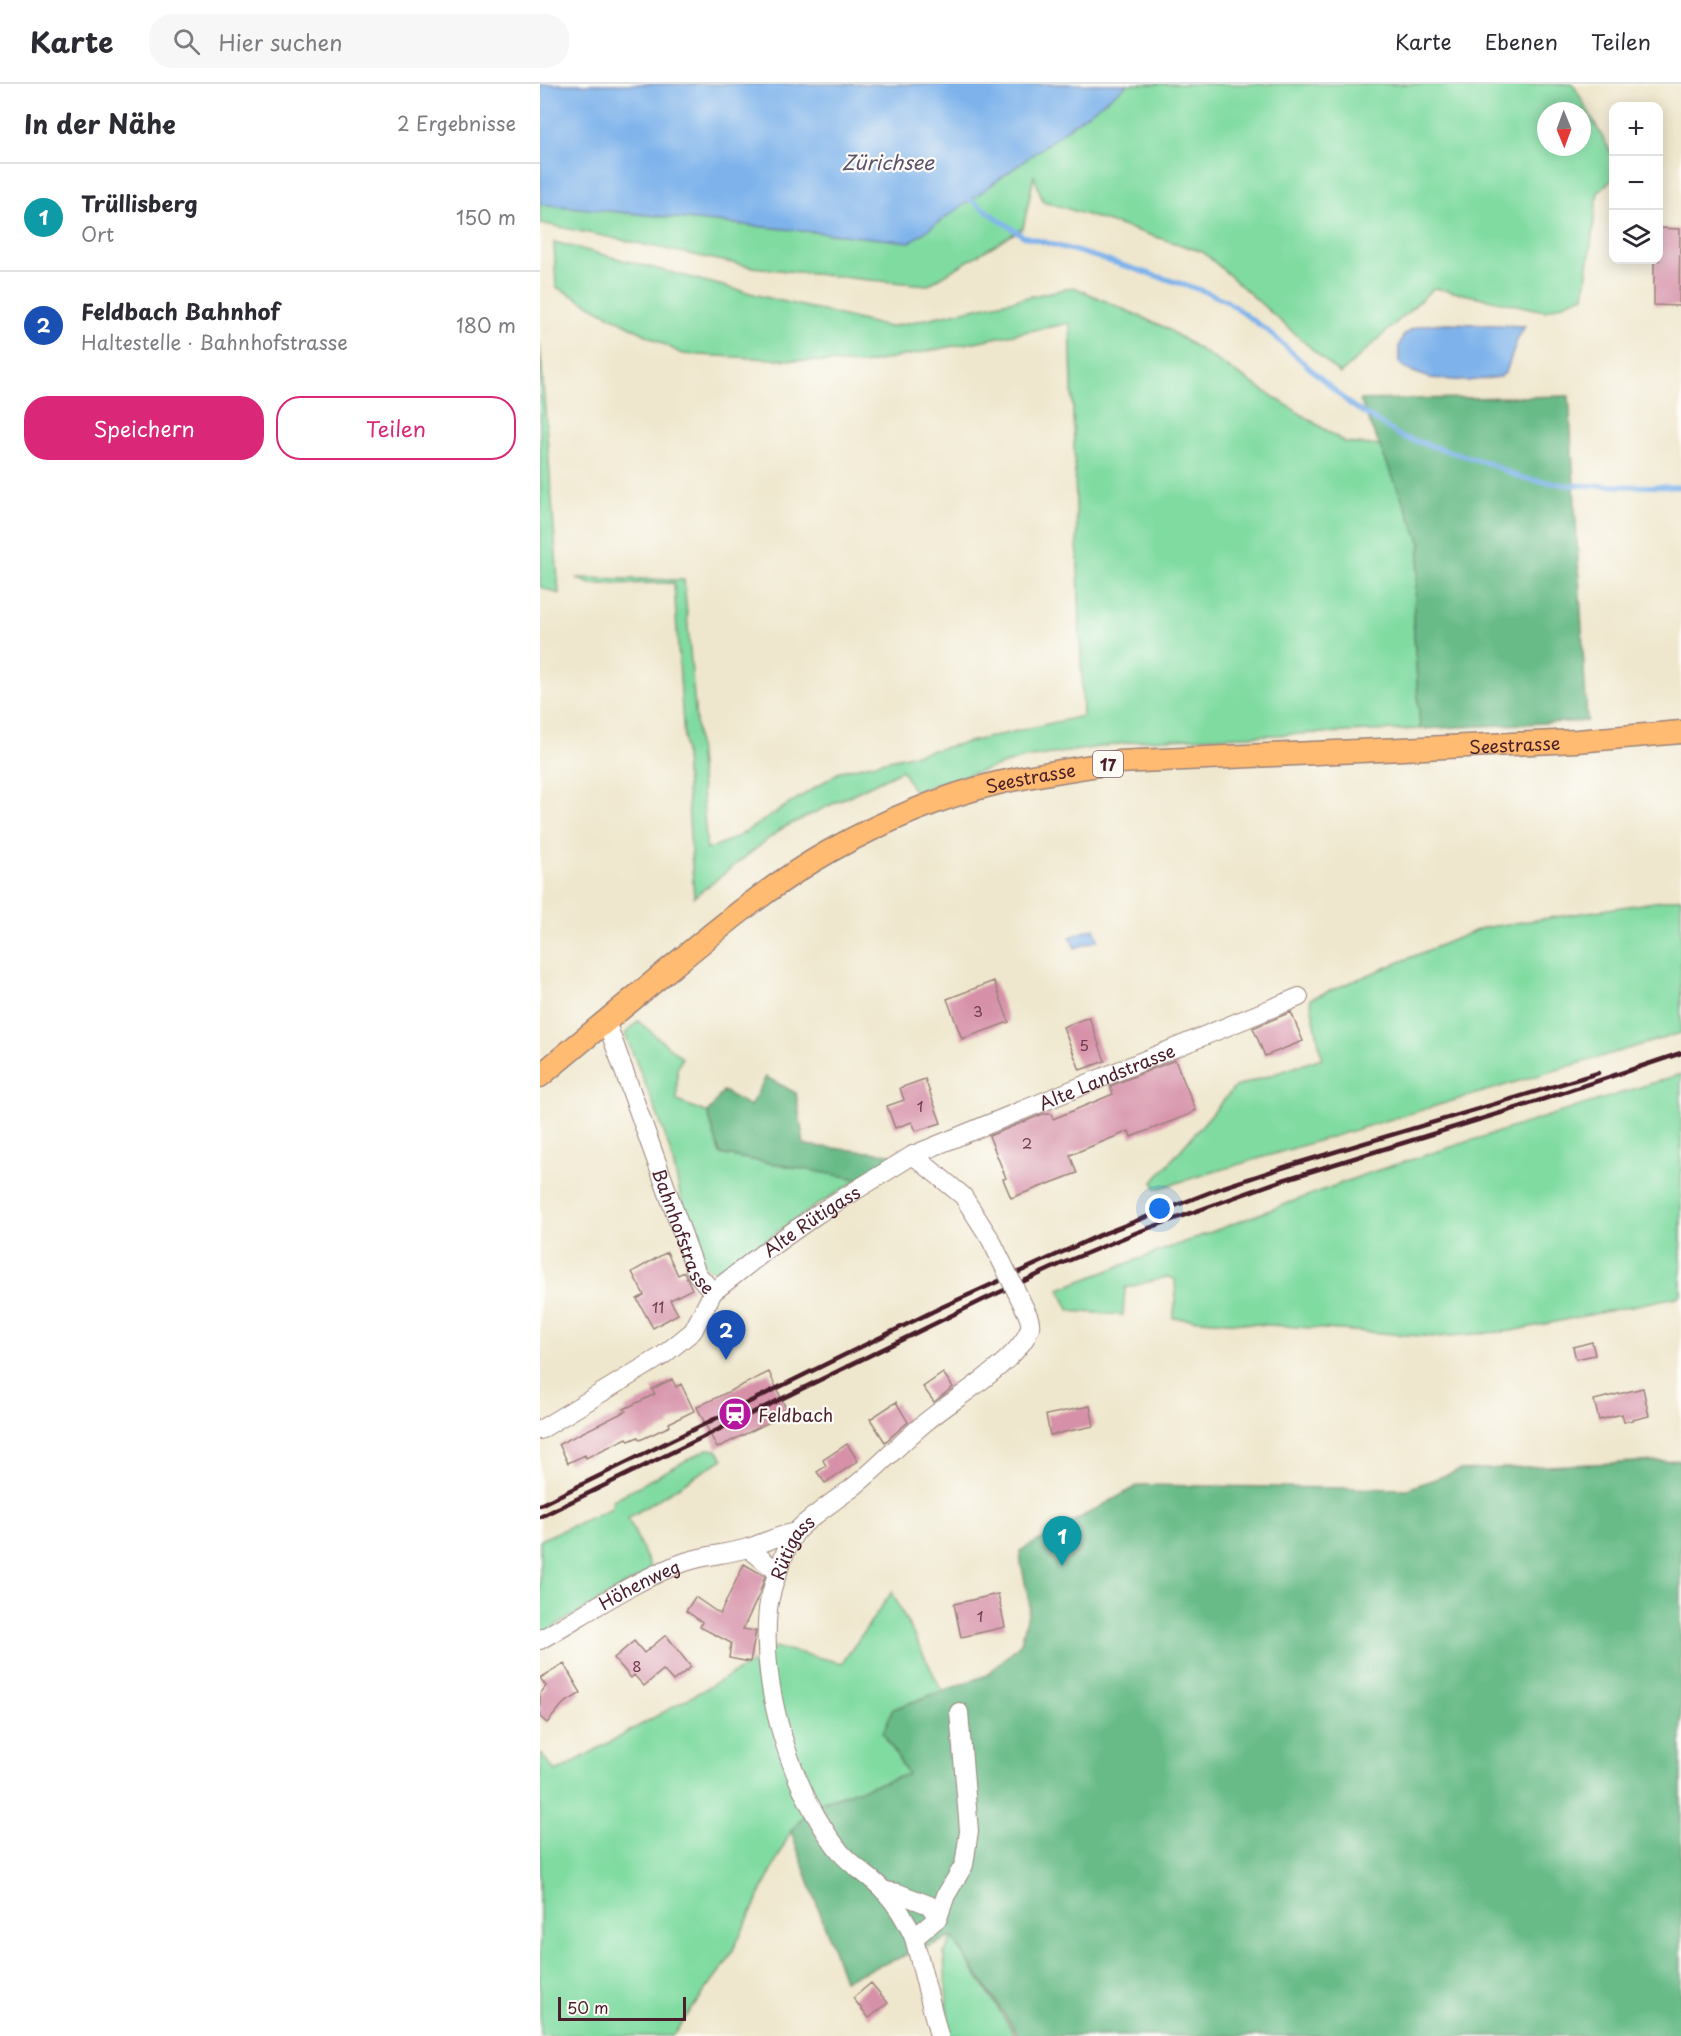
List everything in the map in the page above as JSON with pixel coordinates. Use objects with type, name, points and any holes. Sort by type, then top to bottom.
[{"type":"main road","name":"Seestrasse","points":[[540,1076],[727,922],[780,882],[830,851],[879,827],[920,809],[995,784],[1118,762],[1577,741],[1681,732]]},
{"type":"street","name":"Alte Landstrasse","points":[[913,1155],[1299,997]]},
{"type":"street","name":"Bahnhofstrasse","points":[[540,1430],[679,1344],[699,1323],[713,1292],[696,1274],[606,1021]]},
{"type":"street","name":"Rütigass","points":[[913,1155],[963,1196],[991,1240],[1025,1310],[1030,1327],[1021,1343],[1007,1359],[927,1421],[866,1477],[796,1532],[778,1572],[768,1606],[767,1631],[770,1680],[782,1734],[804,1791],[828,1834],[852,1865],[885,1891],[908,1925],[914,1938],[939,2036]]},
{"type":"street","name":"Alte Rütigass","points":[[713,1292],[794,1231],[913,1155]]},
{"type":"street","name":"Höhenweg","points":[[540,1640],[651,1575],[710,1555],[748,1548],[784,1534],[796,1532]]},
{"type":"street","points":[[748,1548],[778,1572]]},
{"type":"street","points":[[914,1938],[938,1918],[946,1895],[964,1865],[968,1846],[959,1712]]},
{"type":"street","points":[[885,1891],[898,1893],[929,1905],[938,1918]]},
{"type":"green space","points":[[1092,84],[1573,84],[1583,102],[1537,102],[1537,156],[1591,156],[1591,116],[1609,149],[1609,182],[1598,192],[1584,296],[1545,311],[1434,288],[1340,374],[1203,252],[1043,201],[1034,176],[1023,228],[928,285],[752,267],[540,223],[540,201]]},
{"type":"green space","points":[[554,242],[889,327],[1074,287],[1166,328],[1346,443],[1380,446],[1421,543],[1413,617],[1420,729],[1146,740],[1025,758],[914,791],[902,770],[781,829],[694,897],[674,583],[590,584],[577,578],[684,580],[707,850],[739,836],[841,771],[1083,716],[1070,323],[863,364],[682,354],[556,287]]},
{"type":"green space","points":[[540,344],[559,594],[540,587]]},
{"type":"green space","points":[[1569,396],[1587,721],[1420,729],[1413,617],[1421,543],[1360,400]]},
{"type":"green space","points":[[1681,898],[1681,1033],[1156,1189],[1153,1182],[1235,1087],[1322,1058],[1310,999],[1482,928]]},
{"type":"green space","points":[[638,1021],[682,1058],[677,1069],[677,1101],[708,1113],[720,1154],[859,1179],[724,1268],[708,1269],[693,1243],[665,1136],[625,1034]]},
{"type":"green space","points":[[1681,1074],[1681,1296],[1511,1331],[1436,1337],[1173,1318],[1176,1300],[1175,1279],[1167,1277],[1125,1288],[1123,1315],[1070,1311],[1059,1289],[1366,1174]]},
{"type":"green space","points":[[766,1077],[796,1093],[804,1145],[898,1155],[859,1179],[720,1154],[708,1113],[723,1091],[750,1106]]},
{"type":"green space","points":[[707,1449],[717,1450],[723,1459],[628,1518],[652,1570],[540,1635],[540,1540],[612,1508],[613,1500]]},
{"type":"green space","points":[[1681,1460],[1681,2036],[1019,2036],[952,1937],[844,1980],[791,1831],[815,1804],[908,1774],[883,1733],[893,1709],[987,1675],[1021,1643],[1030,1606],[1020,1551],[1139,1485],[1407,1489],[1460,1470]]},
{"type":"green space","points":[[892,1592],[942,1691],[893,1709],[883,1733],[909,1774],[815,1804],[791,1831],[728,1960],[672,2036],[540,2036],[540,1753],[556,1772],[763,1657],[775,1647],[842,1663]]},
{"type":"green space","points":[[952,1937],[1016,2036],[949,2036],[944,1954]]},
{"type":"water","name":"Zürichsee","points":[[540,84],[1128,84],[910,242],[540,204]]},
{"type":"water","points":[[1447,323],[1525,326],[1518,338],[1506,372],[1500,377],[1467,381],[1430,378],[1408,370],[1399,363],[1399,345],[1408,332],[1420,326]]},
{"type":"water","points":[[1094,928],[1098,940],[1075,948],[1070,937]]},
{"type":"building","points":[[1663,228],[1680,229],[1679,306],[1654,305],[1654,264],[1663,264]]},
{"type":"building","points":[[994,981],[1009,1022],[962,1039],[947,999]]},
{"type":"building","points":[[1291,1012],[1303,1041],[1265,1056],[1253,1028]]},
{"type":"building","points":[[1089,1017],[1105,1061],[1080,1070],[1063,1027]]},
{"type":"building","points":[[1175,1060],[1196,1110],[1131,1137],[1129,1131],[1070,1155],[1077,1173],[1011,1198],[1003,1179],[1006,1178],[989,1136],[1043,1114],[1051,1114],[1053,1119],[1113,1094],[1110,1086]]},
{"type":"building","points":[[925,1079],[941,1123],[916,1131],[912,1122],[895,1128],[887,1106],[904,1100],[900,1088]]},
{"type":"building","points":[[667,1252],[678,1275],[684,1272],[692,1289],[670,1300],[678,1314],[653,1328],[637,1299],[644,1295],[632,1272]]},
{"type":"building","points":[[1592,1342],[1595,1355],[1576,1359],[1573,1347]]},
{"type":"building","points":[[769,1372],[788,1413],[717,1448],[697,1407]]},
{"type":"building","points":[[943,1373],[953,1387],[934,1402],[923,1387]]},
{"type":"building","points":[[672,1379],[676,1387],[681,1384],[694,1411],[669,1423],[670,1426],[640,1440],[638,1437],[629,1441],[627,1438],[586,1458],[585,1455],[568,1463],[559,1444],[626,1411],[624,1409],[655,1394],[652,1389]]},
{"type":"building","points":[[1643,1388],[1649,1416],[1624,1422],[1622,1414],[1599,1420],[1594,1400]]},
{"type":"building","points":[[896,1402],[908,1422],[885,1442],[870,1419]]},
{"type":"building","points":[[1090,1406],[1094,1426],[1050,1435],[1046,1415]]},
{"type":"building","points":[[847,1444],[858,1461],[825,1483],[817,1472],[826,1466],[823,1460]]},
{"type":"building","points":[[744,1564],[765,1576],[743,1629],[756,1631],[750,1662],[729,1658],[731,1643],[700,1627],[702,1622],[686,1611],[695,1597],[720,1614]]},
{"type":"building","points":[[998,1594],[1005,1627],[961,1637],[954,1604]]},
{"type":"building","points":[[666,1635],[691,1667],[673,1681],[663,1670],[644,1686],[634,1675],[631,1678],[614,1658],[634,1641],[644,1653]]},
{"type":"building","points":[[564,1664],[581,1693],[563,1704],[547,1723],[540,1717],[540,1694],[546,1686],[540,1678]]},
{"type":"building","points":[[871,1983],[888,2003],[869,2018],[853,1998]]},
{"type":"waterway","points":[[971,200],[1023,236],[1201,290],[1225,300],[1268,331],[1351,405],[1402,437],[1488,463],[1521,478],[1567,485],[1678,487]]},
{"type":"railway","points":[[540,1517],[985,1299],[1138,1232],[1283,1180],[1520,1107],[1681,1053]]},
{"type":"railway","points":[[540,1505],[942,1307],[1100,1235],[1221,1188],[1291,1165],[1598,1073]]},
{"type":"place","name":"Feldbach Bahnhof","points":[[726,1360]]},
{"type":"place","name":"Feldbach","points":[[735,1414]]},
{"type":"place","name":"Trüllisberg","points":[[1062,1566]]}]
